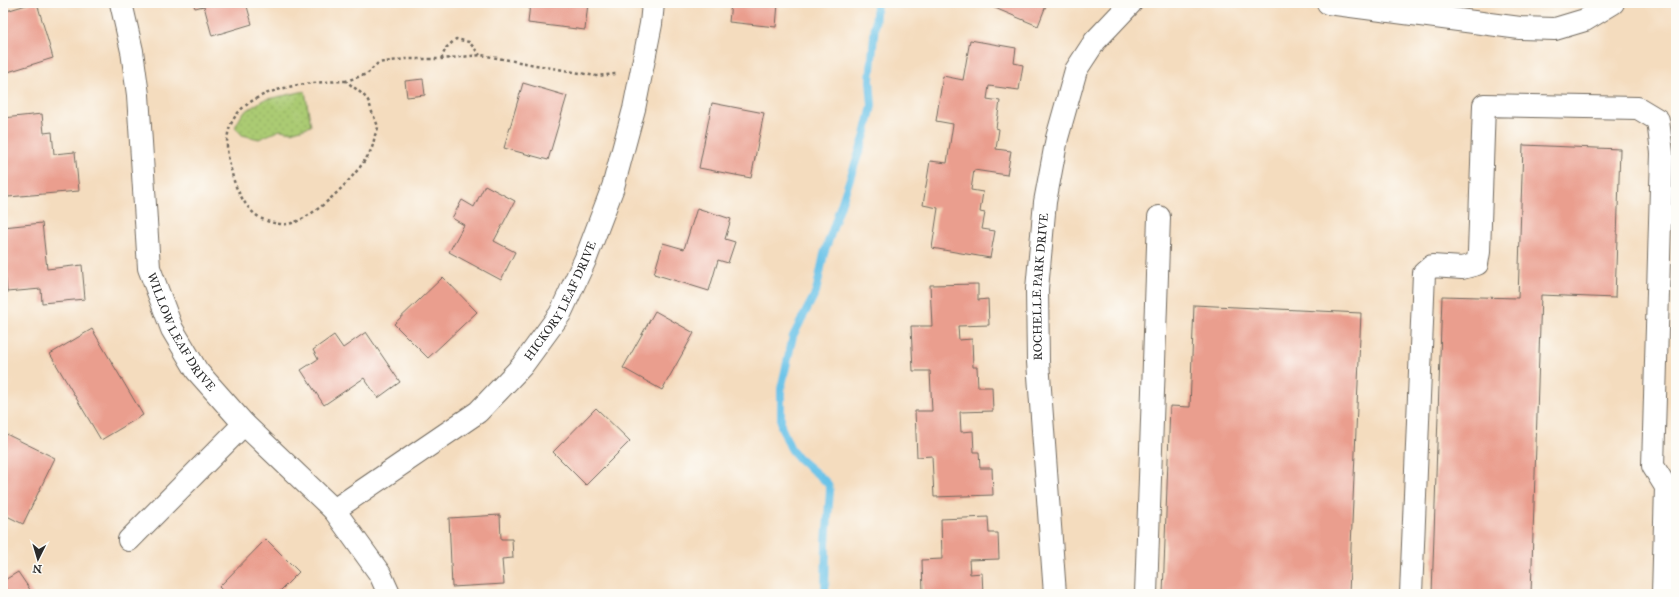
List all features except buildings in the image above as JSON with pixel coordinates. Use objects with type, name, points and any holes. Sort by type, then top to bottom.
[{"type":"street","name":"WILLOW LEAF DRIVE","points":[[120,3],[132,52],[138,95],[149,268],[172,329],[197,370],[244,424],[334,510],[380,574],[389,594]]},
{"type":"street","name":"HICKORY LEAF DRIVE","points":[[334,510],[478,412],[522,366],[560,314],[586,258],[613,187],[634,109],[651,24],[653,3]]},
{"type":"street","name":"ROCHELLE PARK DRIVE","points":[[1055,594],[1038,355],[1037,289],[1045,202],[1057,138],[1076,70],[1095,41],[1131,3]]},
{"type":"street","points":[[1328,3],[1520,28],[1555,29],[1585,20],[1613,3]]},
{"type":"street","points":[[1411,594],[1424,273],[1432,266],[1462,268],[1477,264],[1479,252],[1484,105],[1638,108],[1658,120],[1662,153],[1653,466],[1671,487],[1663,594]]},
{"type":"street","points":[[1146,594],[1159,217]]},
{"type":"street","points":[[130,540],[244,424]]},
{"type":"path","points":[[441,59],[446,48],[456,39],[469,42],[481,56]]},
{"type":"path","points":[[346,81],[368,99],[378,127],[371,150],[352,178],[331,200],[302,219],[282,225],[259,218],[247,207],[236,186],[227,154],[227,136],[231,120],[242,107],[257,97],[283,89],[322,81],[346,81],[367,74],[378,63],[404,59],[441,59],[481,56],[596,76],[614,74],[640,76]]},
{"type":"green space","points":[[305,91],[311,126],[291,132],[280,130],[259,139],[242,135],[235,127],[243,113],[263,100]]},
{"type":"waterway","points":[[825,594],[826,543],[830,491],[828,484],[796,456],[790,447],[781,426],[781,389],[793,336],[816,292],[824,254],[865,135],[872,106],[870,80],[877,3]]}]
